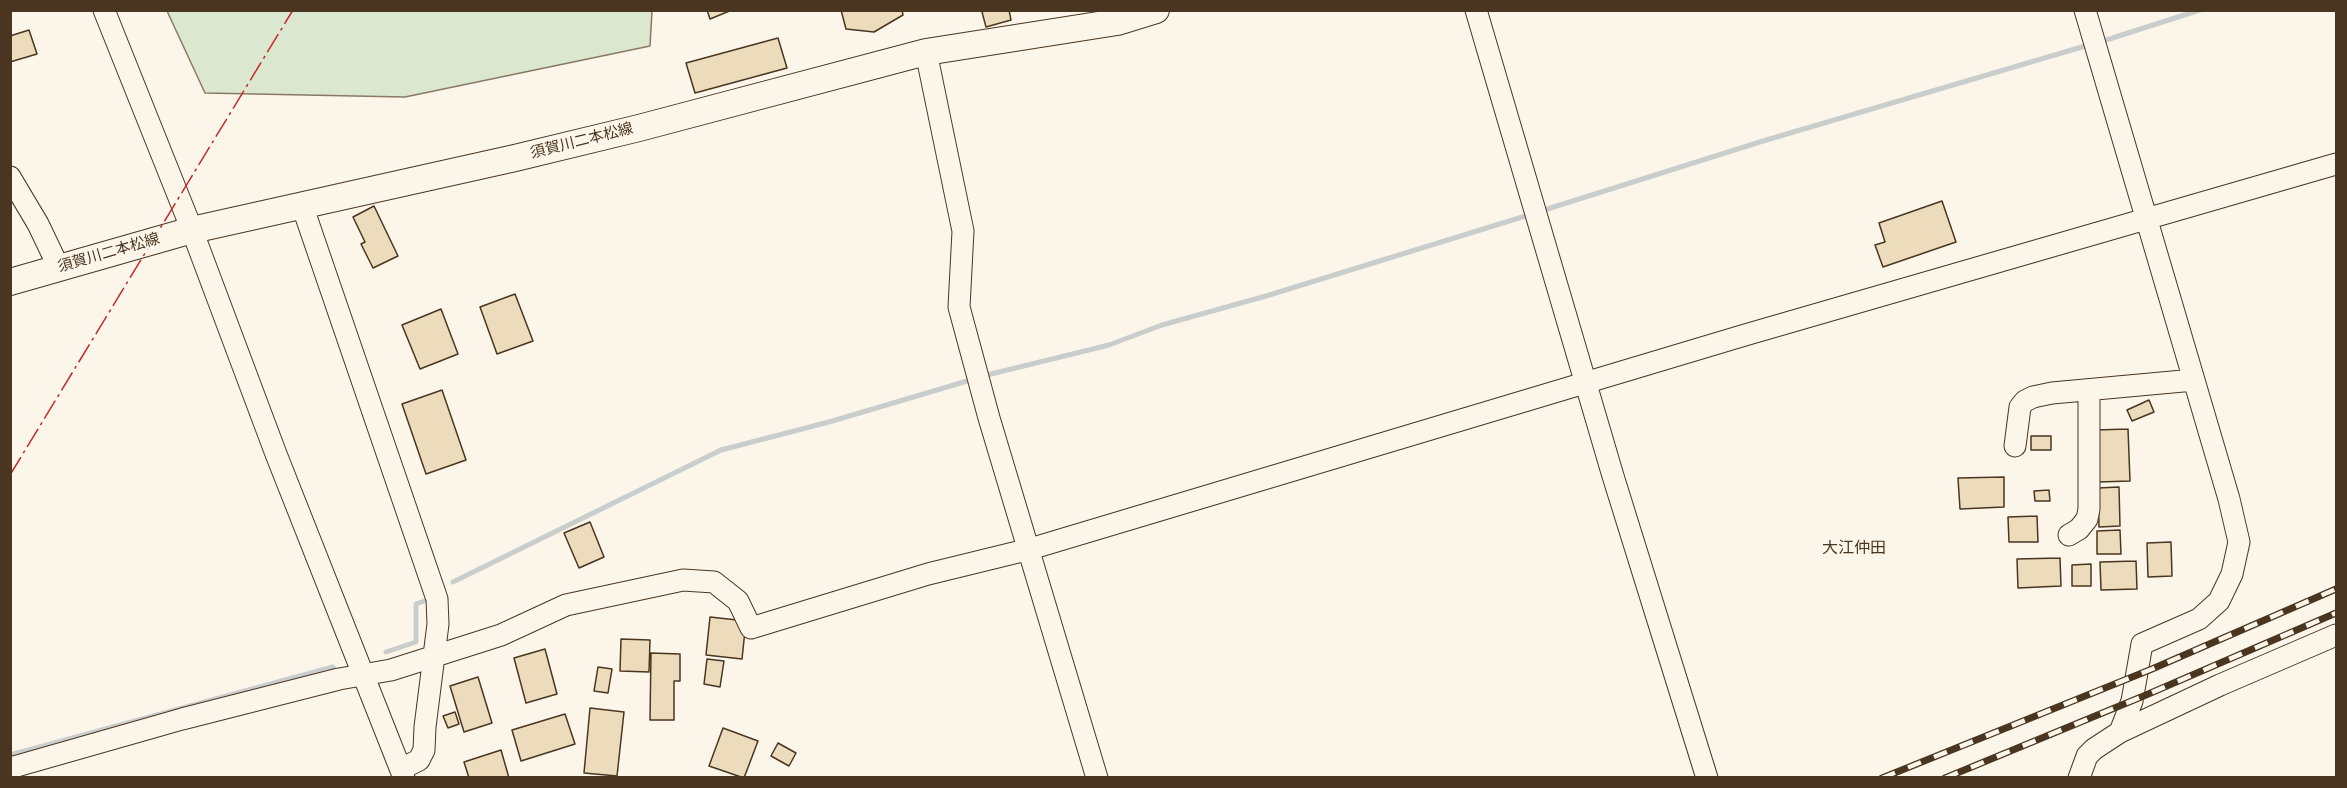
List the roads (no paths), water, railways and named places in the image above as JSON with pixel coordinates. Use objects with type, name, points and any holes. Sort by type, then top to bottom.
[{"type":"main road","name":"須賀川二本松線","points":[[10,282],[192,230],[628,130],[926,52],[1117,22],[1156,10]]},
{"type":"street","points":[[104,10],[192,230],[276,454],[403,773],[419,760],[424,750],[438,624],[437,599],[302,205]]},
{"type":"street","points":[[1476,10],[1707,777]]},
{"type":"street","points":[[2085,10],[2229,499],[2239,542],[2232,574],[2219,601],[2199,619],[2142,644],[2132,701],[2120,732]]},
{"type":"street","points":[[926,52],[963,231],[960,307],[978,376],[1096,777]]},
{"type":"street","points":[[10,768],[182,719],[391,670],[501,635],[566,605],[682,580],[714,582],[738,601],[751,628],[928,574],[1030,549],[1810,316],[2146,221],[2337,164]]},
{"type":"street","points":[[10,177],[38,224],[58,268]]},
{"type":"street","points":[[2015,446],[2020,407],[2025,400],[2052,393],[2194,380]]},
{"type":"street","points":[[2069,535],[2079,529],[2087,519],[2089,510],[2089,390]]},
{"type":"street","points":[[2079,777],[2087,756],[2120,732],[2220,685],[2337,635]]},
{"type":"waterway","points":[[2100,42],[2200,10]]},
{"type":"waterway","points":[[1541,211],[1763,141],[2092,44]]},
{"type":"waterway","points":[[983,376],[1109,345],[1162,325],[1266,296],[1532,214]]},
{"type":"waterway","points":[[453,582],[721,450],[829,422],[974,379]]},
{"type":"waterway","points":[[386,652],[416,642],[416,604],[424,601]]},
{"type":"waterway","points":[[10,755],[333,667]]},
{"type":"railway","points":[[1882,778],[2152,669],[2336,589]]},
{"type":"railway","points":[[1945,778],[2336,613]]},
{"type":"district","name":"大江仲田","points":[[1854,549]]}]
